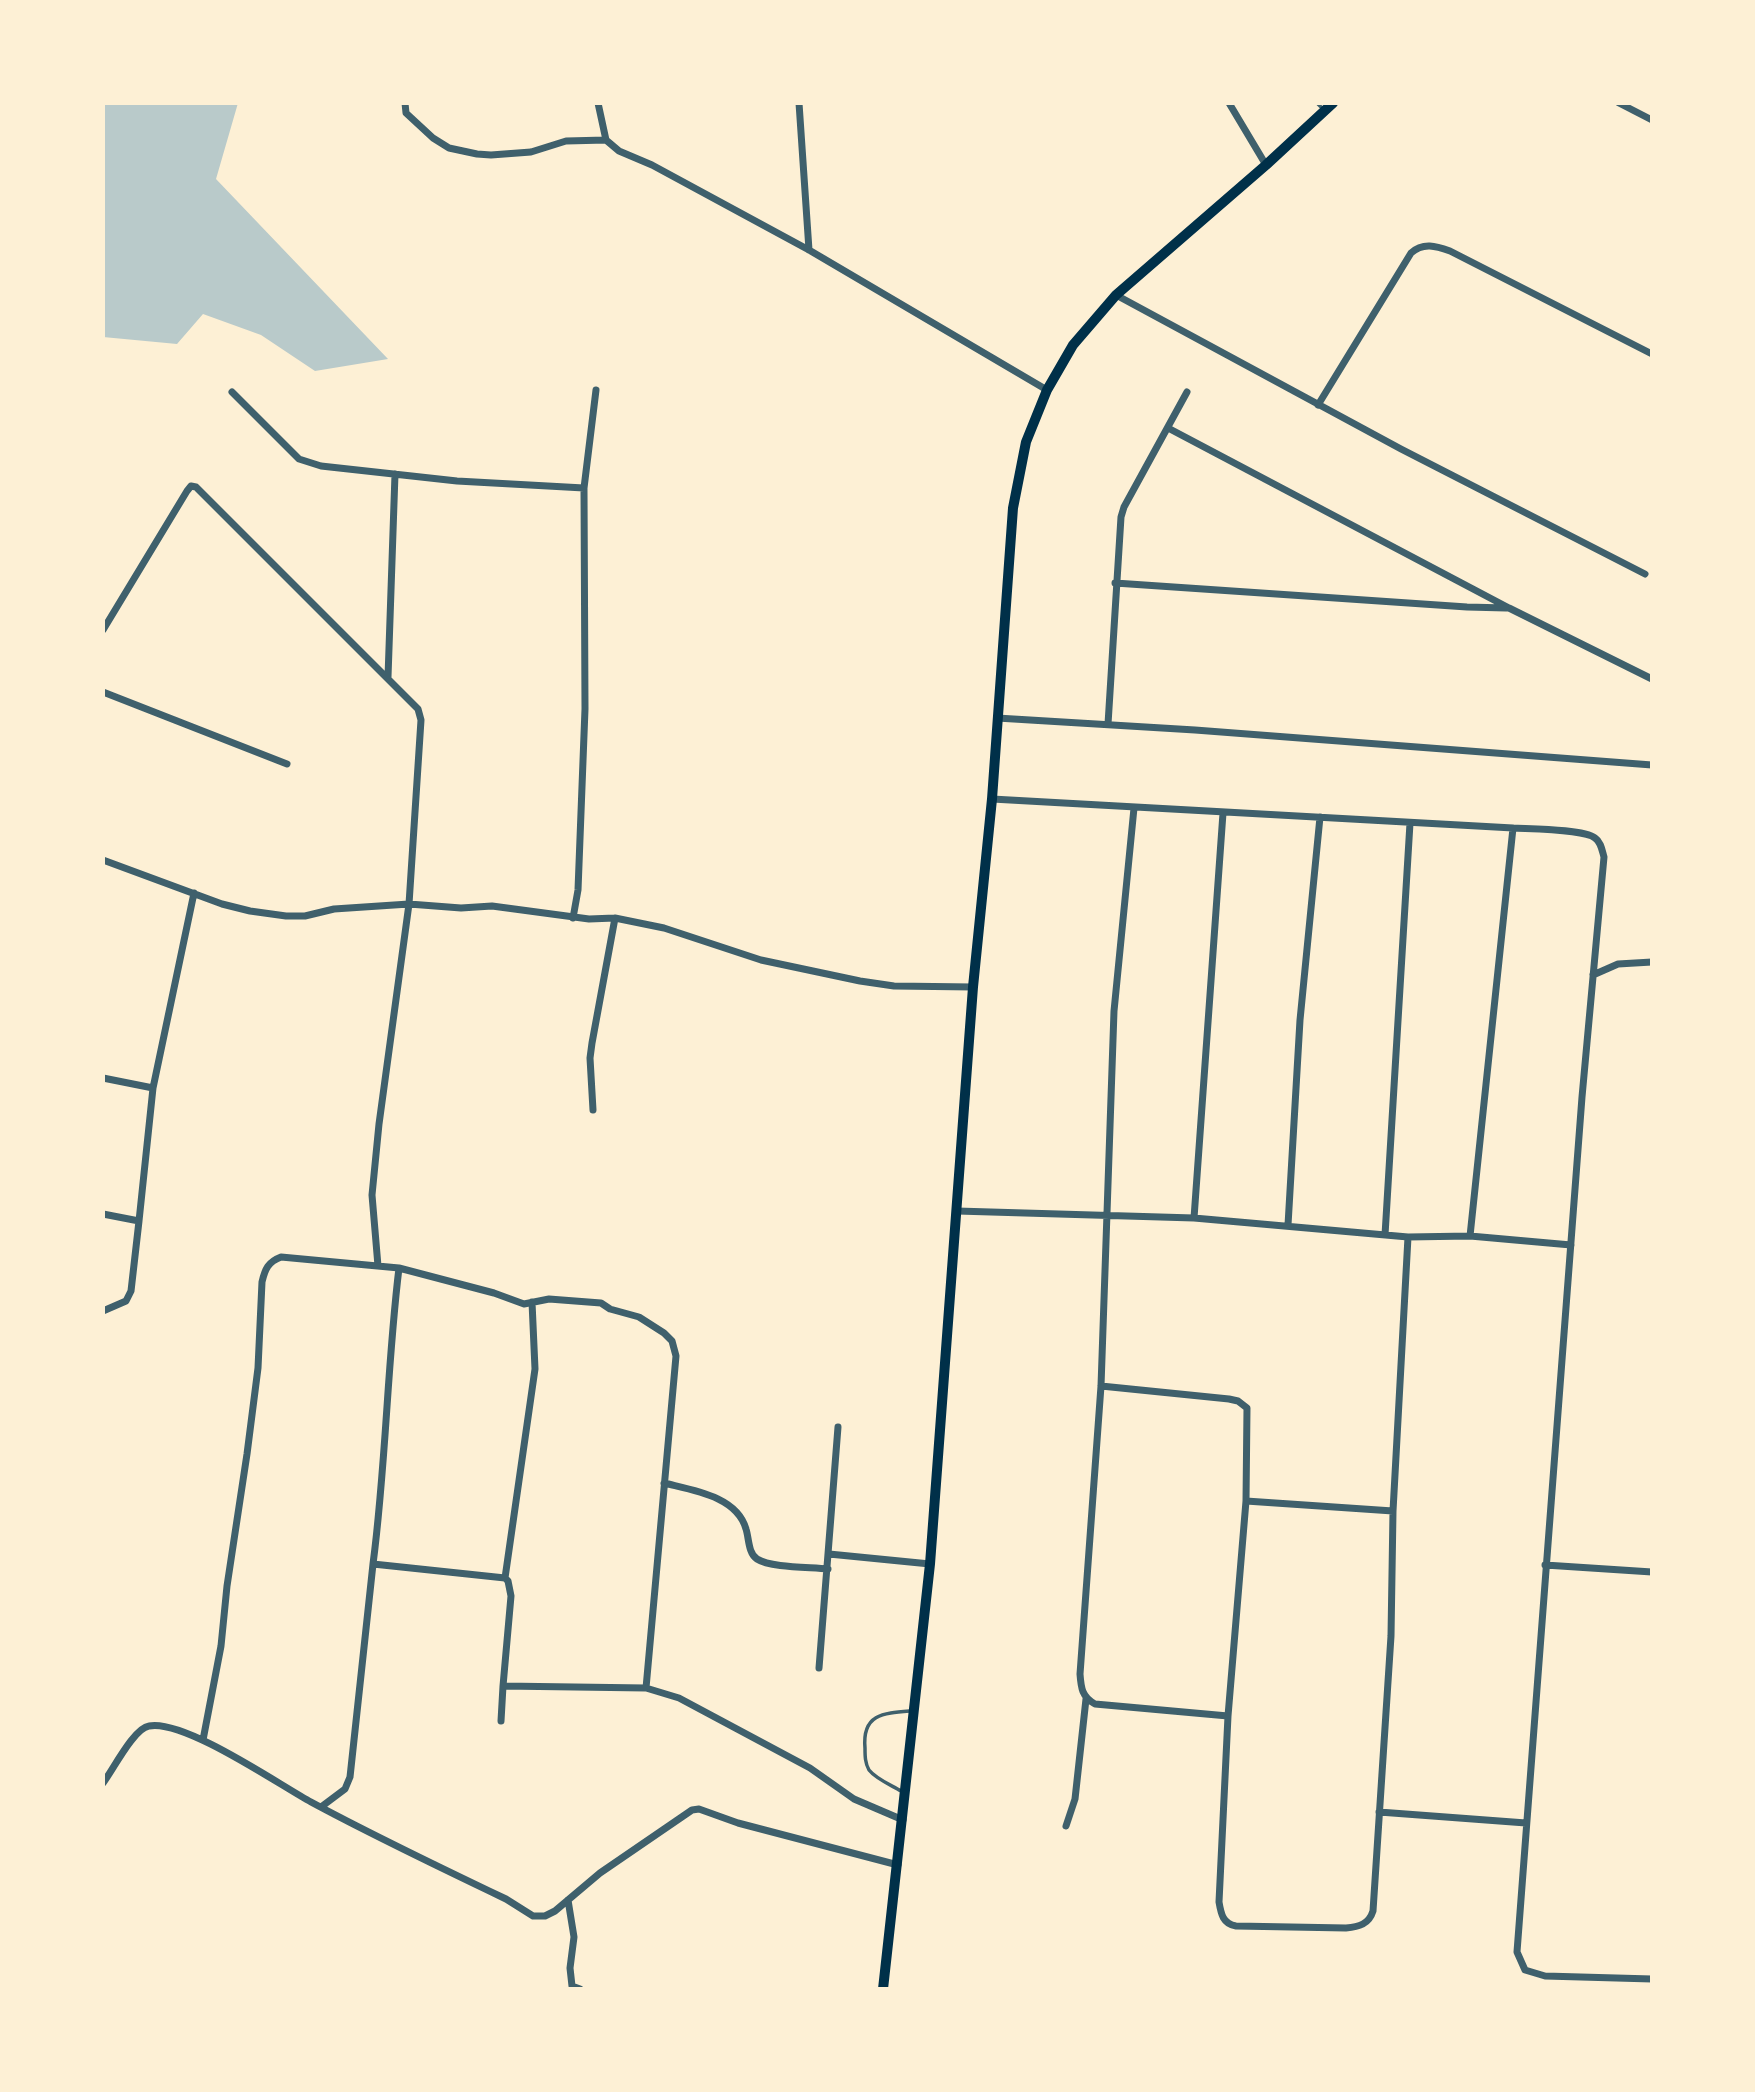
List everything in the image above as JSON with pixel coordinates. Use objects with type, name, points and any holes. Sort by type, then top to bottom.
[{"type":"main road","points":[[883,1989],[930,1564],[973,987],[992,799],[1013,508],[1026,442],[1046,390],[1073,345],[1116,295],[1266,165],[1325,106]]},
{"type":"street","points":[[405,103],[406,113],[433,138],[449,148],[462,151],[491,155],[531,152],[566,141],[606,140]]},
{"type":"street","points":[[598,103],[606,140],[618,151],[652,165],[808,250],[1046,390]]},
{"type":"street","points":[[799,103],[808,250]]},
{"type":"street","points":[[1229,103],[1266,165]]},
{"type":"street","points":[[1619,103],[1652,120]]},
{"type":"street","points":[[1318,405],[1411,253],[1424,246],[1450,250],[1652,354]]},
{"type":"street","points":[[1116,295],[1318,405],[1646,574]]},
{"type":"street","points":[[573,918],[578,890],[585,709],[584,488],[596,390]]},
{"type":"street","points":[[232,392],[299,459],[321,466],[457,481],[584,488]]},
{"type":"street","points":[[1108,724],[1115,583],[1124,507],[1187,392]]},
{"type":"street","points":[[1168,428],[1509,608],[1652,679]]},
{"type":"street","points":[[388,677],[395,474]]},
{"type":"street","points":[[103,630],[187,491],[191,486],[196,487],[415,705],[421,719],[408,904],[372,1195],[379,1266]]},
{"type":"street","points":[[1115,583],[1509,608]]},
{"type":"street","points":[[103,692],[287,764]]},
{"type":"street","points":[[997,718],[1652,765]]},
{"type":"street","points":[[992,799],[1581,833],[1594,836],[1600,844],[1604,857],[1545,1565],[1517,1952],[1525,1970],[1545,1976],[1652,1979]]},
{"type":"street","points":[[1134,808],[1114,1011],[1101,1386],[1081,1690],[1086,1699],[1095,1704],[1228,1716]]},
{"type":"street","points":[[1194,1218],[1223,813]]},
{"type":"street","points":[[1288,1225],[1300,1020],[1320,817]]},
{"type":"street","points":[[1385,1235],[1410,824]]},
{"type":"street","points":[[1470,1236],[1513,828]]},
{"type":"street","points":[[103,860],[250,911],[305,916],[334,909],[408,904],[461,908],[492,906],[573,918],[615,918],[664,928],[761,960],[860,981],[894,986],[973,987]]},
{"type":"street","points":[[103,1311],[127,1301],[131,1291],[153,1088],[194,893]]},
{"type":"street","points":[[593,1110],[590,1058],[615,918]]},
{"type":"street","points":[[1593,975],[1618,964],[1652,962]]},
{"type":"street","points":[[103,1078],[153,1088]]},
{"type":"street","points":[[957,1212],[1194,1218],[1288,1225],[1323,1231],[1408,1237],[1470,1236],[1571,1245]]},
{"type":"street","points":[[103,1214],[139,1221]]},
{"type":"street","points":[[1101,1386],[1229,1399],[1247,1408],[1246,1501],[1228,1716],[1219,1902],[1221,1914],[1230,1925],[1357,1927],[1367,1922],[1373,1911],[1391,1636],[1393,1511],[1408,1237]]},
{"type":"street","points":[[203,1741],[221,1646],[230,1560],[247,1454],[258,1368],[262,1282],[270,1262],[281,1257],[399,1268],[494,1293],[514,1302],[549,1299],[601,1303],[610,1309],[639,1317],[673,1342],[676,1356],[646,1688]]},
{"type":"street","points":[[321,1807],[345,1789],[350,1777],[381,1500],[389,1346],[399,1268]]},
{"type":"street","points":[[501,1721],[511,1596],[510,1585],[505,1578],[534,1369],[532,1302]]},
{"type":"street","points":[[819,1668],[838,1426]]},
{"type":"street","points":[[664,1483],[698,1491],[726,1504],[740,1515],[752,1554],[757,1559],[769,1563],[828,1569]]},
{"type":"street","points":[[1246,1501],[1393,1511]]},
{"type":"street","points":[[829,1554],[930,1564]]},
{"type":"street","points":[[373,1564],[505,1578]]},
{"type":"street","points":[[1545,1565],[1652,1572]]},
{"type":"street","points":[[503,1686],[646,1688],[679,1698],[810,1768],[854,1799],[903,1820]]},
{"type":"street","points":[[1066,1826],[1075,1799],[1086,1699]]},
{"type":"street","points":[[103,1783],[137,1732],[150,1725],[168,1728],[203,1741],[245,1762],[321,1807],[506,1899],[533,1916],[545,1916],[600,1873],[692,1810],[699,1809],[738,1823],[898,1866]]},
{"type":"street","points":[[1379,1812],[1526,1823]]},
{"type":"street","points":[[568,1900],[574,1937],[570,1978],[572,1986],[580,1989]]},
{"type":"lane","points":[[906,1794],[870,1770],[866,1762],[864,1738],[868,1724],[878,1716],[915,1711]]},
{"type":"shaded area","points":[[103,103],[238,103],[216,179],[388,359],[315,371],[261,335],[203,314],[177,344],[103,337]]}]
